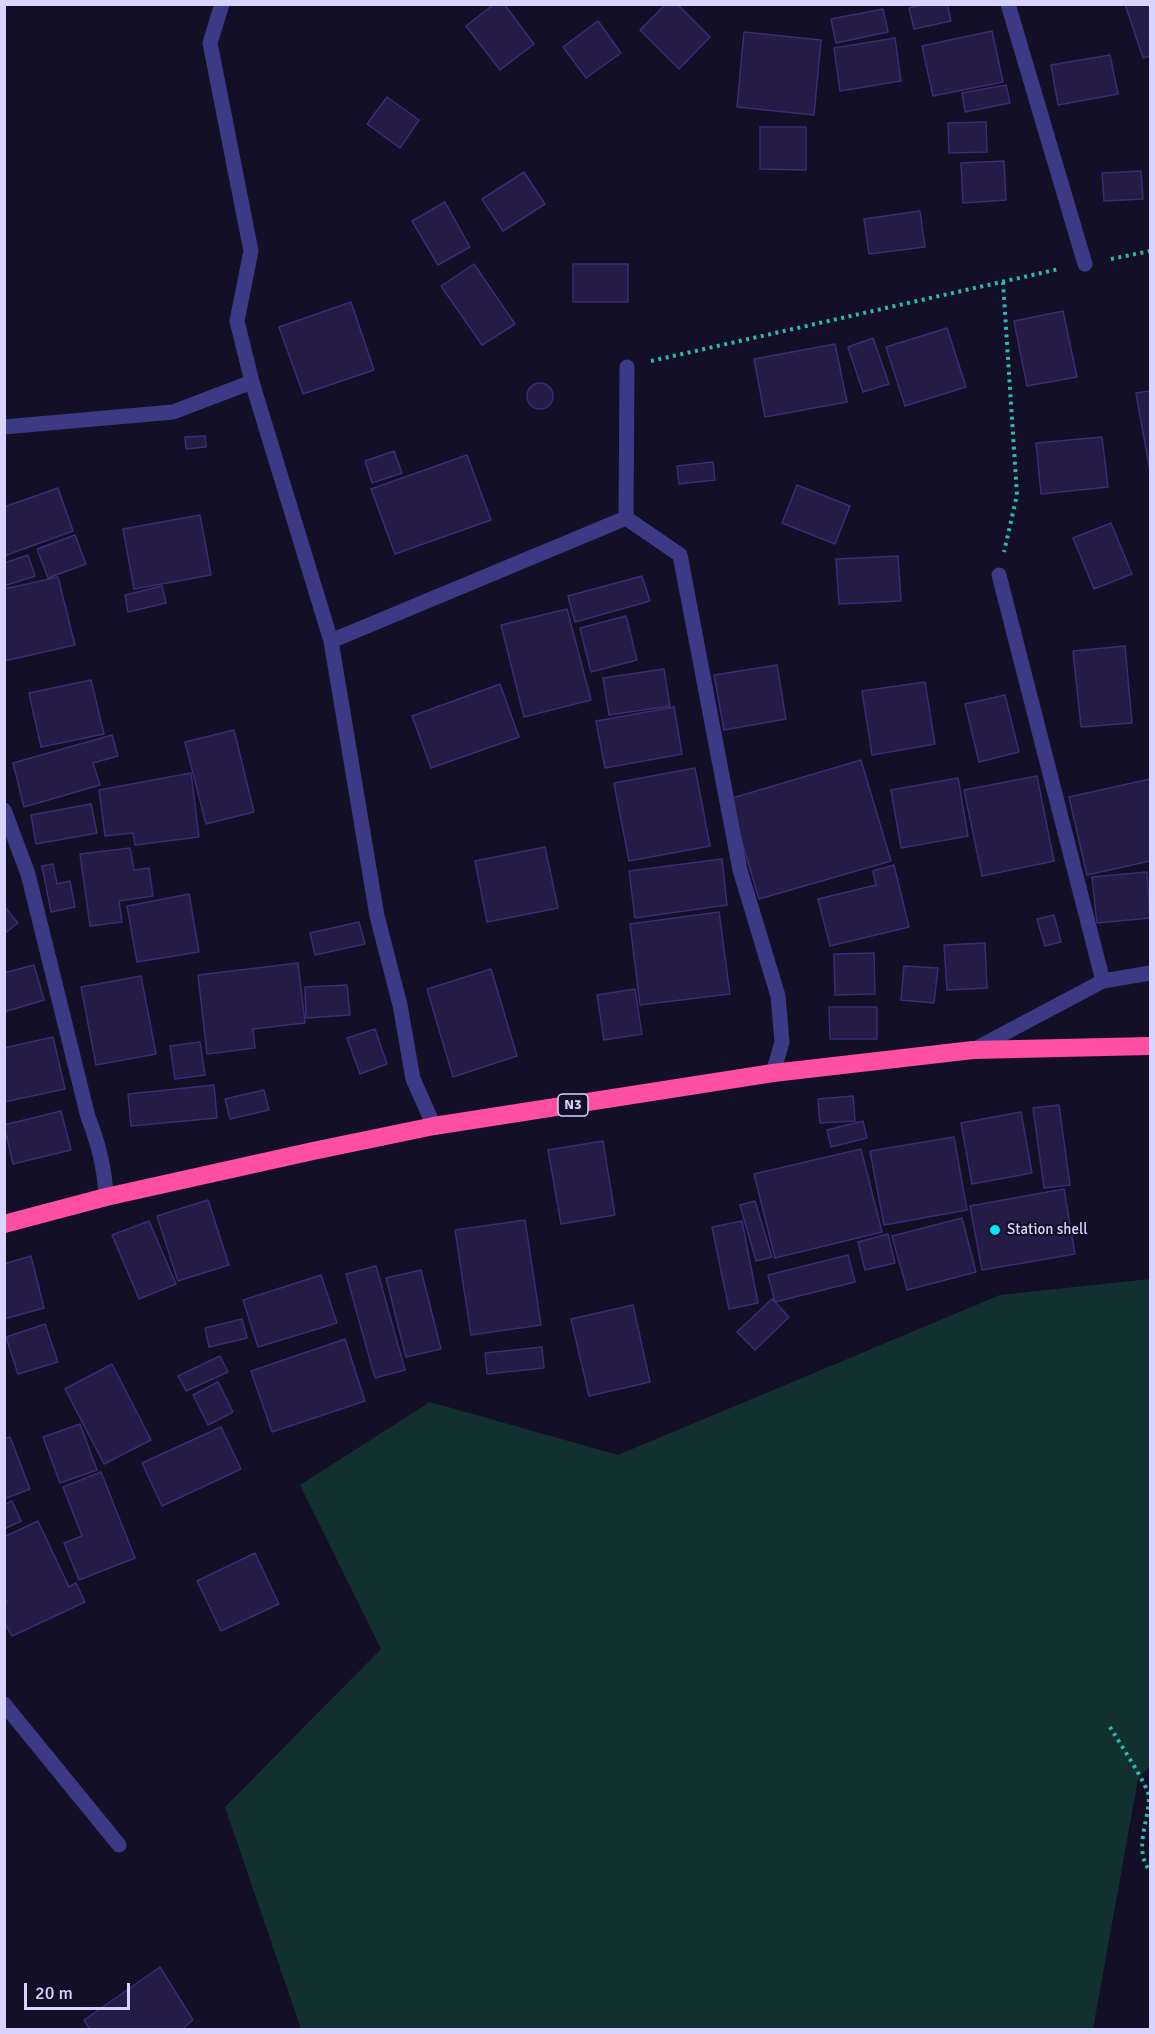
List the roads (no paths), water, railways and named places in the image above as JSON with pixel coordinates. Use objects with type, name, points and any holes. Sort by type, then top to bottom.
[{"type":"highway","name":"N3","points":[[4,1224],[106,1197],[434,1126],[773,1073],[973,1050],[1150,1046]]},
{"type":"street","points":[[222,4],[210,43],[251,252],[237,321],[252,382],[331,641],[377,916],[400,1005],[413,1079],[434,1126]]},
{"type":"street","points":[[1008,4],[1085,264]]},
{"type":"street","points":[[626,518],[627,367]]},
{"type":"street","points":[[4,427],[173,412],[252,382]]},
{"type":"street","points":[[331,641],[626,518]]},
{"type":"street","points":[[626,518],[680,555],[740,870],[778,996],[782,1042],[773,1073]]},
{"type":"street","points":[[999,575],[1103,981]]},
{"type":"street","points":[[4,810],[28,874],[88,1117],[94,1132],[106,1183],[106,1197]]},
{"type":"street","points":[[973,1050],[1103,981],[1150,973]]},
{"type":"street","points":[[4,1704],[119,1845]]},
{"type":"place","name":"Station shell","points":[[995,1230]]}]
